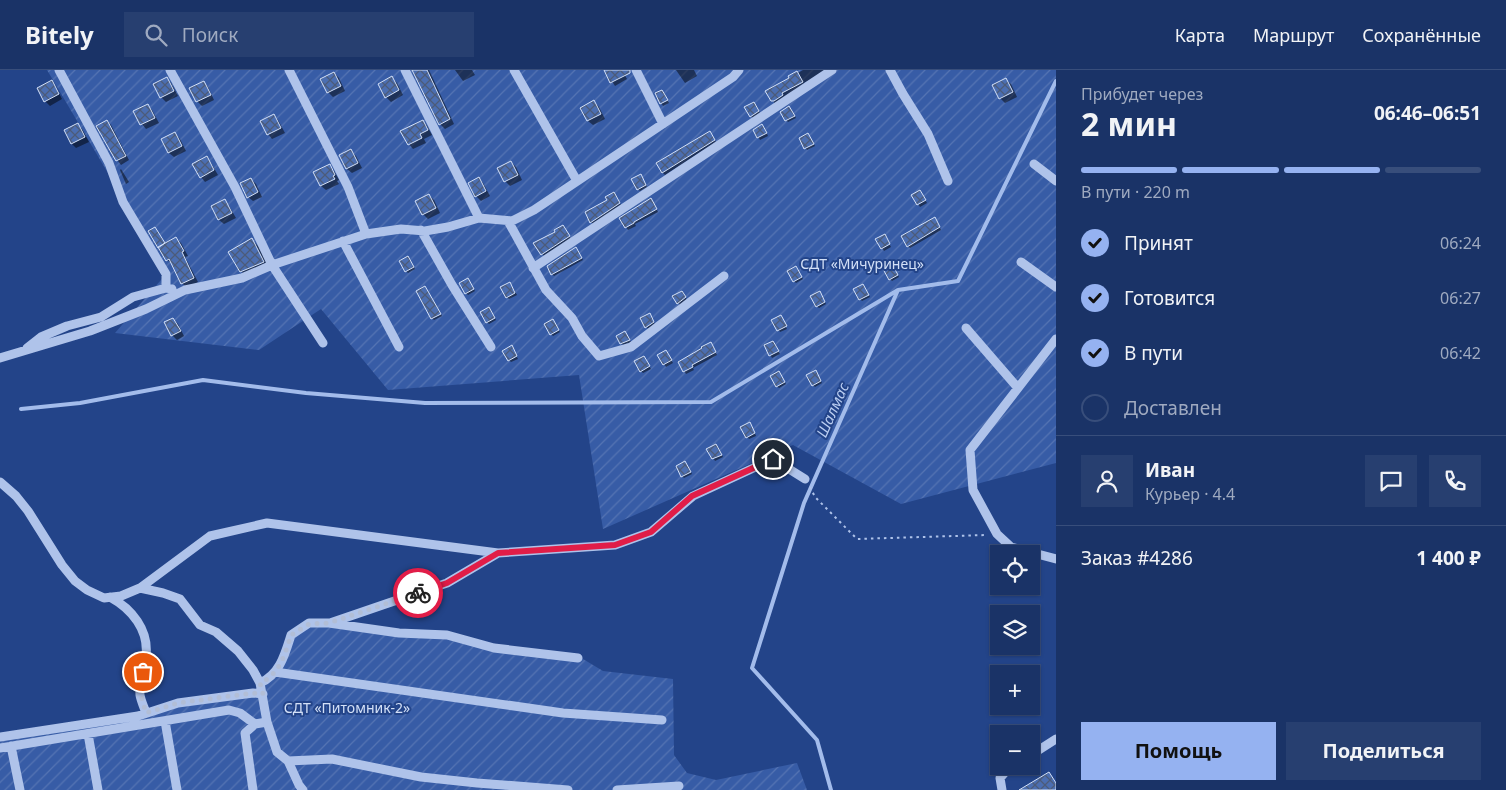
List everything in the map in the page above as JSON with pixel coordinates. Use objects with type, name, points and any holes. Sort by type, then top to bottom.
[{"type":"street","points":[[59,70],[109,163],[123,202],[166,274],[166,288]]},
{"type":"street","points":[[170,70],[235,187],[272,265],[323,343]]},
{"type":"street","points":[[289,70],[348,187],[366,234]]},
{"type":"street","points":[[404,70],[479,218]]},
{"type":"street","points":[[514,70],[576,181]]},
{"type":"street","points":[[636,70],[663,124]]},
{"type":"street","points":[[533,268],[832,70]]},
{"type":"street","points":[[890,70],[902,94],[928,134],[948,181]]},
{"type":"street","points":[[0,358],[108,324],[185,290],[242,278],[272,265],[366,234],[400,229],[421,230],[448,227],[479,218],[512,221],[534,210],[663,124],[733,72]]},
{"type":"street","points":[[1034,164],[1056,181]]},
{"type":"street","points":[[508,221],[546,290],[572,318],[582,336],[599,356],[631,347],[724,276]]},
{"type":"street","points":[[421,230],[452,285],[491,347]]},
{"type":"street","points":[[343,241],[400,347]]},
{"type":"street","points":[[1021,262],[1056,287]]},
{"type":"street","points":[[25,350],[41,337],[67,326],[101,318],[133,297],[166,288],[185,290]]},
{"type":"street","points":[[966,328],[1018,388]]},
{"type":"street","points":[[1056,339],[970,450],[974,490],[997,534],[1011,547],[1056,559]]},
{"type":"street","points":[[0,482],[16,496],[28,511],[62,565],[75,581],[104,598],[121,596],[140,588],[210,536],[267,523],[498,553],[615,545],[651,532],[692,496],[773,459],[805,479]]},
{"type":"street","points":[[329,623],[447,583],[498,553]]},
{"type":"street","points":[[140,588],[180,599],[200,625],[216,632],[238,651],[253,670],[260,683],[267,722],[277,752],[288,761],[298,785],[303,790]]},
{"type":"street","points":[[109,597],[121,603],[130,612],[140,626],[146,640],[146,656],[140,692],[146,713]]},
{"type":"street","points":[[260,683],[270,678],[275,672],[285,656],[291,635],[309,624],[329,623],[399,634],[447,636],[494,648],[578,658]]},
{"type":"street","points":[[275,672],[562,713],[662,720]]},
{"type":"street","points":[[0,737],[146,713],[178,703],[253,693],[263,694]]},
{"type":"street","points":[[0,748],[229,710],[240,713],[254,724]]},
{"type":"street","points":[[165,721],[177,790]]},
{"type":"street","points":[[253,790],[245,733],[254,724],[267,722]]},
{"type":"street","points":[[88,734],[98,790]]},
{"type":"street","points":[[1040,749],[1056,739]]},
{"type":"street","points":[[11,746],[20,790]]},
{"type":"street","points":[[288,761],[332,759],[421,777],[568,790]]},
{"type":"street","points":[[1002,790],[1000,778],[1003,775]]},
{"type":"street","points":[[448,780],[450,790]]},
{"type":"street","points":[[618,790],[679,786]]},
{"type":"path","points":[[815,497],[857,539],[997,534]]},
{"type":"green space","name":"СДТ «Мичуринец»","points":[[47,70],[1056,70],[1056,463],[901,504],[793,445],[603,529],[579,375],[388,390],[321,309],[259,350],[115,333],[167,273]]},
{"type":"green space","name":"СДТ «Питомник-2»","points":[[331,621],[492,646],[578,656],[603,671],[673,679],[674,755],[687,773],[716,780],[797,763],[807,790],[0,790],[0,739],[178,705],[265,695],[261,680],[267,676],[275,665],[288,633]]},
{"type":"building","points":[[412,70],[427,70],[450,119],[439,125]]},
{"type":"building","points":[[604,70],[630,70],[630,73],[610,83]]},
{"type":"building","points":[[797,71],[803,82],[782,93],[783,95],[774,101],[771,101],[765,91],[789,78],[788,76]]},
{"type":"building","points":[[334,72],[341,86],[327,93],[320,79]]},
{"type":"building","points":[[392,76],[399,90],[385,98],[378,84]]},
{"type":"building","points":[[167,77],[174,91],[160,98],[153,84]]},
{"type":"building","points":[[1006,78],[1013,92],[999,99],[992,85]]},
{"type":"building","points":[[52,80],[59,94],[44,102],[37,88]]},
{"type":"building","points":[[204,81],[211,95],[196,102],[189,88]]},
{"type":"building","points":[[662,90],[668,100],[660,104],[655,93]]},
{"type":"building","points":[[594,100],[601,114],[587,121],[580,108]]},
{"type":"building","points":[[754,102],[759,111],[750,117],[744,107]]},
{"type":"building","points":[[148,104],[155,118],[140,125],[133,111]]},
{"type":"building","points":[[789,106],[795,116],[785,121],[780,112]]},
{"type":"building","points":[[274,114],[281,128],[267,135],[260,121]]},
{"type":"building","points":[[107,120],[126,156],[116,161],[96,126]]},
{"type":"building","points":[[423,120],[428,130],[420,134],[422,138],[408,145],[400,131]]},
{"type":"building","points":[[78,123],[85,137],[71,144],[64,130]]},
{"type":"building","points":[[762,124],[767,133],[757,138],[753,130]]},
{"type":"building","points":[[710,131],[715,140],[662,173],[656,163]]},
{"type":"building","points":[[175,132],[182,146],[168,153],[161,139]]},
{"type":"building","points":[[808,133],[814,144],[804,149],[799,138]]},
{"type":"building","points":[[351,149],[358,163],[346,169],[339,155]]},
{"type":"building","points":[[207,156],[214,170],[200,178],[192,164]]},
{"type":"building","points":[[511,161],[518,175],[504,182],[497,168]]},
{"type":"building","points":[[330,164],[335,179],[320,186],[313,172]]},
{"type":"building","points":[[641,174],[646,185],[637,190],[631,179]]},
{"type":"building","points":[[479,177],[486,191],[475,197],[468,183]]},
{"type":"building","points":[[251,178],[258,192],[247,198],[240,183]]},
{"type":"building","points":[[920,190],[926,200],[917,205],[911,195]]},
{"type":"building","points":[[614,192],[620,203],[590,223],[585,212],[607,200],[605,197]]},
{"type":"building","points":[[429,194],[436,208],[422,215],[415,201]]},
{"type":"building","points":[[651,198],[657,209],[625,228],[619,218]]},
{"type":"building","points":[[225,199],[232,213],[218,220],[211,206]]},
{"type":"building","points":[[935,217],[940,227],[907,247],[901,236]]},
{"type":"building","points":[[563,225],[570,236],[541,255],[533,243],[555,232],[554,230]]},
{"type":"building","points":[[155,227],[165,243],[158,248],[148,231]]},
{"type":"building","points":[[885,234],[890,244],[881,249],[875,239]]},
{"type":"building","points":[[176,237],[184,251],[182,252],[194,278],[181,284],[169,259],[166,261],[158,247]]},
{"type":"building","points":[[252,238],[264,262],[240,272],[228,252]]},
{"type":"building","points":[[576,247],[582,258],[551,275],[547,266]]},
{"type":"building","points":[[408,256],[414,267],[405,272],[399,261]]},
{"type":"building","points":[[892,264],[898,275],[889,280],[883,269]]},
{"type":"building","points":[[796,266],[802,277],[793,282],[787,271]]},
{"type":"building","points":[[468,278],[474,289],[465,294],[459,283]]},
{"type":"building","points":[[510,282],[515,293],[506,298],[500,287]]},
{"type":"building","points":[[863,284],[869,295],[859,300],[853,289]]},
{"type":"building","points":[[425,286],[441,314],[431,319],[416,291]]},
{"type":"building","points":[[682,291],[686,297],[677,304],[672,296]]},
{"type":"building","points":[[820,291],[825,302],[816,307],[810,296]]},
{"type":"building","points":[[489,307],[495,318],[486,323],[480,312]]},
{"type":"building","points":[[650,313],[654,322],[645,328],[640,318]]},
{"type":"building","points":[[781,315],[787,326],[777,331],[771,320]]},
{"type":"building","points":[[173,318],[181,331],[171,336],[164,322]]},
{"type":"building","points":[[553,319],[559,330],[550,335],[544,324]]},
{"type":"building","points":[[625,331],[630,340],[620,344],[616,336]]},
{"type":"building","points":[[773,341],[779,351],[769,356],[764,345]]},
{"type":"building","points":[[711,342],[716,352],[683,372],[678,362]]},
{"type":"building","points":[[512,345],[517,356],[508,361],[502,351]]},
{"type":"building","points":[[666,350],[672,360],[663,365],[657,355]]},
{"type":"building","points":[[644,356],[650,366],[640,372],[634,361]]},
{"type":"building","points":[[816,370],[821,381],[812,386],[806,375]]},
{"type":"building","points":[[779,371],[785,382],[776,387],[770,376]]},
{"type":"building","points":[[750,422],[755,433],[746,438],[740,427]]},
{"type":"building","points":[[716,444],[722,455],[712,459],[706,449]]},
{"type":"building","points":[[685,461],[691,472],[681,477],[676,466]]},
{"type":"building","points":[[1049,772],[1056,783],[1056,790],[1019,790]]},
{"type":"waterway","name":"Шалмас","points":[[831,790],[817,740],[752,668],[804,503],[898,290],[958,281],[1056,81]]},
{"type":"waterway","points":[[21,409],[80,403],[203,380],[306,393],[425,403],[711,402],[898,290]]},
{"type":"way so far","points":[[143,672],[140,692],[146,713],[178,703],[253,693],[263,694],[260,683],[270,678],[275,672],[285,656],[291,635],[309,624],[329,623],[418,593]]},
{"type":"route","points":[[418,593],[447,583],[498,553],[615,545],[651,532],[692,496],[773,459]]}]
